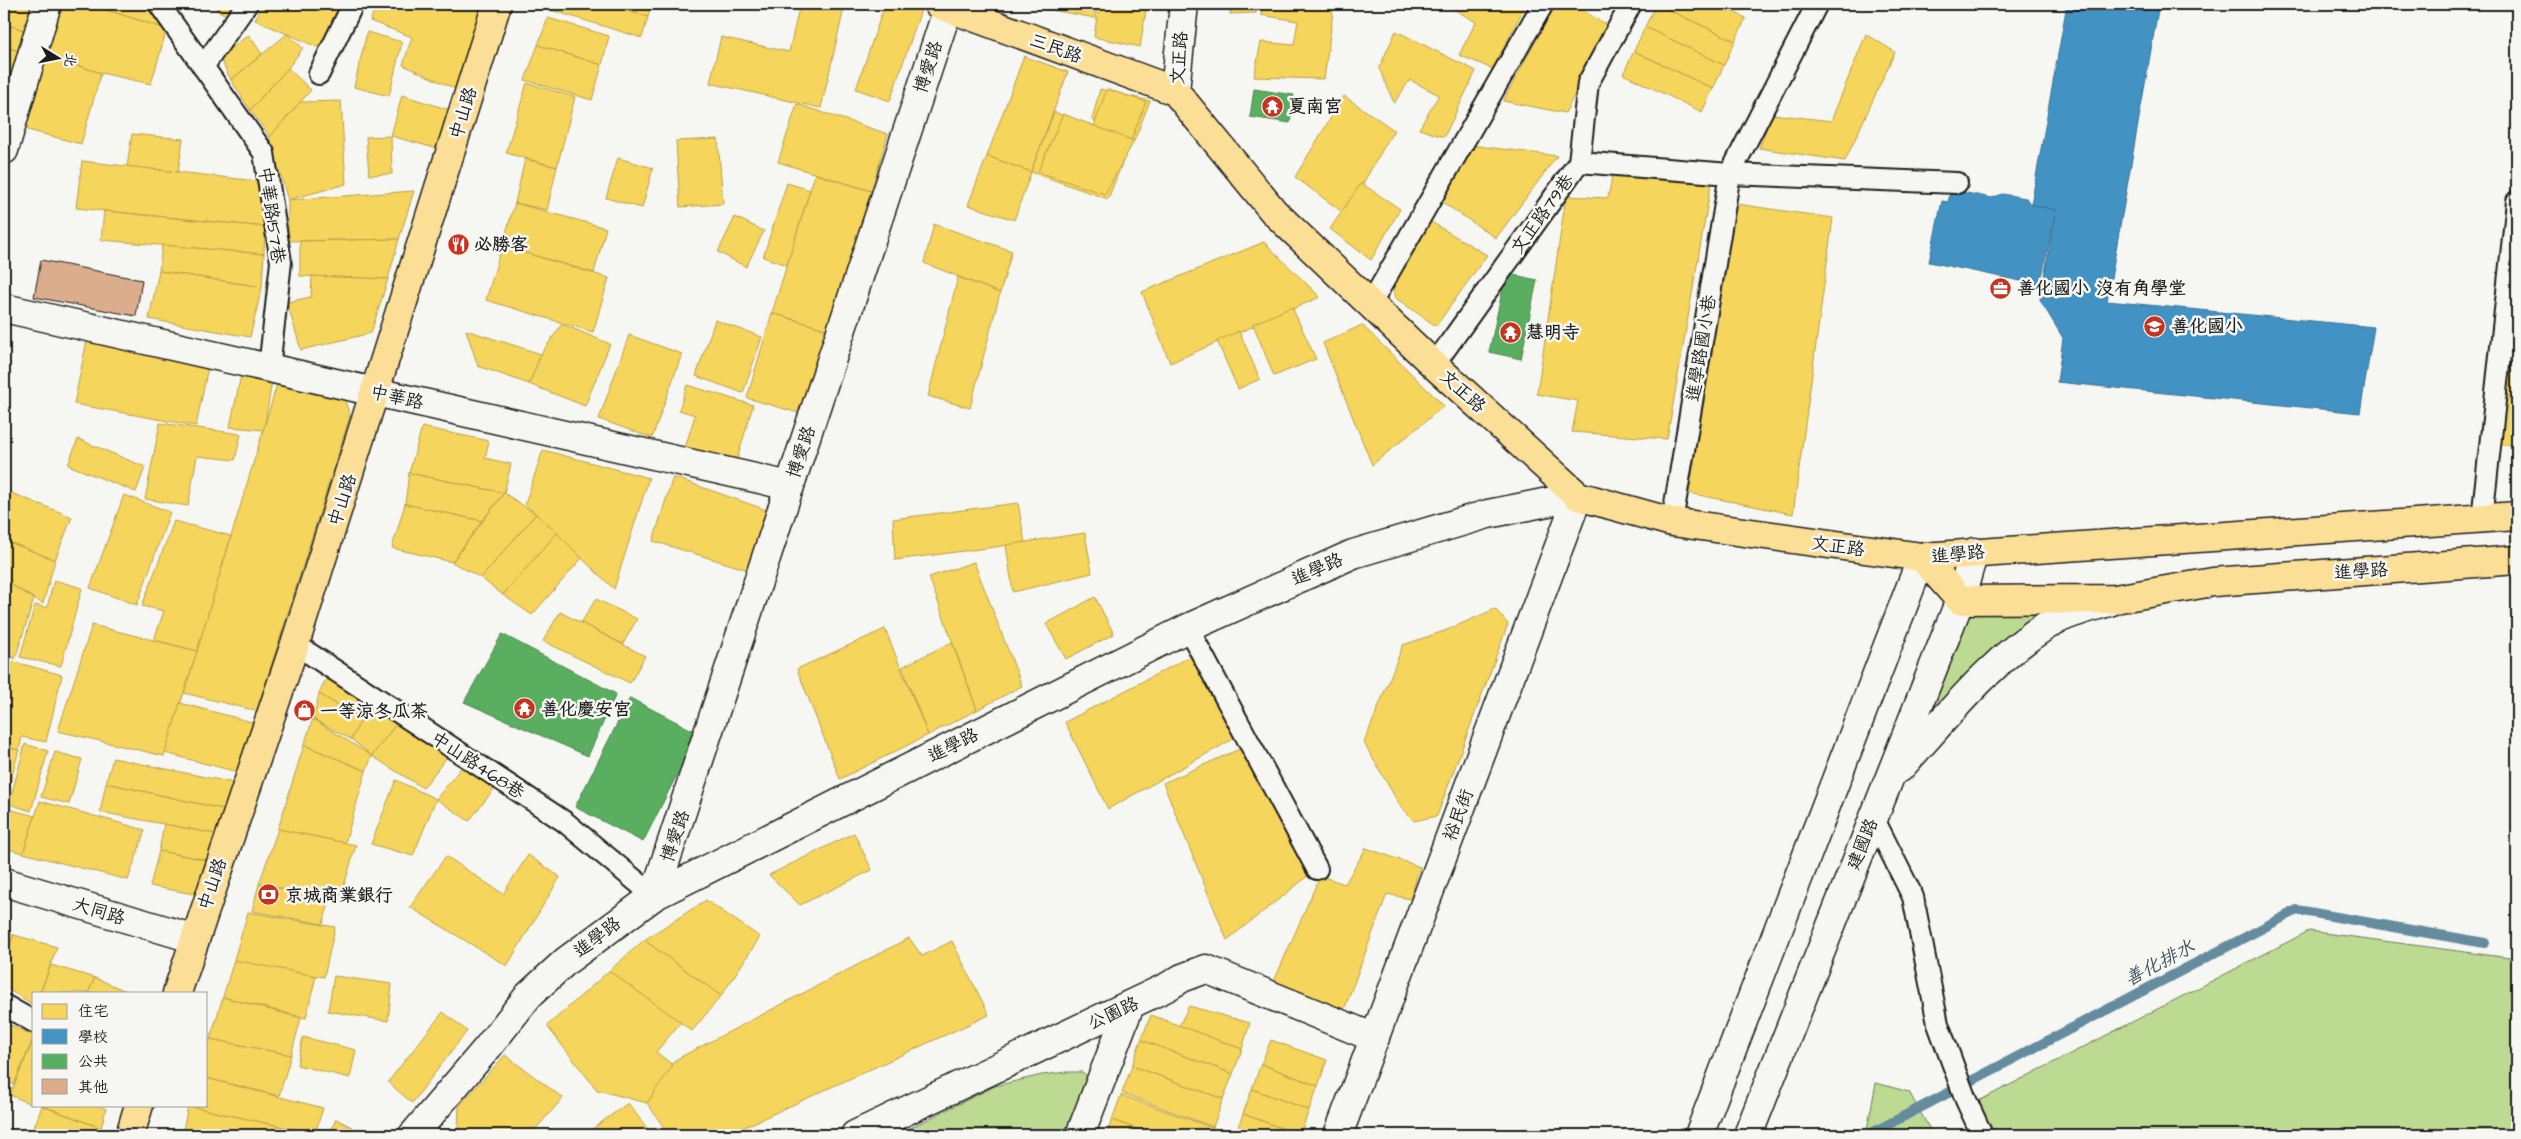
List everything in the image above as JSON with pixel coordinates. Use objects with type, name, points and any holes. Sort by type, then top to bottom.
[{"type":"main road","name":"中山路","points":[[177,992],[296,644],[497,4]]},
{"type":"main road","name":"三民路","points":[[943,6],[1175,91]]},
{"type":"main road","name":"文正路","points":[[1175,91],[1274,212],[1434,365],[1578,496],[1672,522],[1922,557]]},
{"type":"main road","name":"進學路","points":[[1922,557],[2517,516]]},
{"type":"main road","name":"進學路","points":[[1922,557],[1960,600],[2115,599],[2213,582],[2517,560]]},
{"type":"main road","points":[[130,1135],[139,1106]]},
{"type":"street","points":[[4,150],[47,4]]},
{"type":"street","name":"文正路","points":[[1175,91],[1184,4]]},
{"type":"street","name":"博愛路","points":[[654,896],[790,486],[943,6]]},
{"type":"street","name":"中華路","points":[[4,308],[790,486]]},
{"type":"street","name":"進學路","points":[[428,1129],[528,995],[566,961],[654,896],[1188,628],[1353,554],[1488,514],[1578,496]]},
{"type":"street","name":"裕民街","points":[[1338,1135],[1578,496]]},
{"type":"street","name":"建國路","points":[[1748,1135],[1960,600],[1974,552]]},
{"type":"street","points":[[1699,1135],[1922,557]]},
{"type":"street","points":[[1888,780],[1967,696],[2022,644],[2056,620],[2115,599]]},
{"type":"street","name":"大同路","points":[[4,882],[195,939]]},
{"type":"street","name":"公園路","points":[[855,1135],[1206,969],[1375,1038]]},
{"type":"street","points":[[1080,1135],[1130,1005]]},
{"type":"lane","name":"中華路157巷","points":[[159,4],[264,153],[281,262],[269,368]]},
{"type":"lane","points":[[203,67],[247,4]]},
{"type":"lane","points":[[319,74],[353,4]]},
{"type":"lane","points":[[1370,305],[1542,4]]},
{"type":"lane","points":[[1579,162],[1588,83],[1631,4]]},
{"type":"lane","points":[[1730,174],[1818,4]]},
{"type":"lane","name":"文正路79巷","points":[[1434,365],[1579,162],[1730,174],[1957,183]]},
{"type":"lane","name":"進學路國小巷","points":[[1672,522],[1730,174]]},
{"type":"lane","points":[[2482,519],[2517,201]]},
{"type":"lane","points":[[1188,628],[1318,869]]},
{"type":"lane","name":"中山路468巷","points":[[296,644],[565,822],[654,896]]},
{"type":"lane","points":[[1873,817],[1913,897],[1938,1024],[1966,1100],[1982,1135]]},
{"type":"lane","points":[[4,1006],[32,1021]]},
{"type":"green space","points":[[2115,599],[2056,620],[1888,780],[1960,600]]},
{"type":"green space","points":[[2309,931],[2517,959],[2517,1135],[1984,1135],[1969,1106]]},
{"type":"green space","points":[[1082,1072],[1092,1080],[1081,1135],[896,1135],[995,1086],[1042,1075]]},
{"type":"green space","points":[[1876,1083],[1909,1092],[1933,1135],[1866,1135]]},
{"type":"building: 住宅","points":[[4,4],[23,4],[37,8],[30,32],[4,24]]},
{"type":"building: 住宅","points":[[62,4],[88,4],[167,29],[151,84],[101,73],[46,56]]},
{"type":"building: 住宅","points":[[88,4],[150,4],[167,29]]},
{"type":"building: 住宅","points":[[219,4],[240,4],[233,18],[216,10]]},
{"type":"building: 住宅","points":[[263,4],[346,4],[324,50],[255,20]]},
{"type":"building: 住宅","points":[[377,4],[483,4],[458,90],[403,65],[412,37],[370,21]]},
{"type":"building: 住宅","points":[[553,4],[606,4],[648,17],[642,38],[551,10]]},
{"type":"building: 住宅","points":[[606,4],[651,4],[648,17]]},
{"type":"building: 住宅","points":[[800,4],[845,4],[821,108],[710,83],[721,37],[789,52]]},
{"type":"building: 住宅","points":[[885,4],[913,4],[922,7],[890,101],[856,89]]},
{"type":"building: 住宅","points":[[1037,4],[1097,4],[1095,18],[1036,7]]},
{"type":"building: 住宅","points":[[1099,4],[1147,4],[1140,47],[1094,37]]},
{"type":"building: 住宅","points":[[1231,4],[1257,4],[1256,13],[1230,14]]},
{"type":"building: 住宅","points":[[1263,4],[1328,4],[1333,12],[1324,79],[1254,77],[1261,42],[1294,45],[1298,21],[1261,15]]},
{"type":"building: 住宅","points":[[1445,4],[1520,4],[1525,6],[1493,69],[1459,55],[1476,22]]},
{"type":"building: 住宅","points":[[1556,4],[1571,4],[1611,27],[1565,113],[1503,101]]},
{"type":"building: 住宅","points":[[1656,4],[1717,4],[1746,18],[1735,41]]},
{"type":"building: 住宅","points":[[1656,4],[1735,41],[1724,65],[1645,27]]},
{"type":"building: 住宅","points":[[1755,4],[1768,4],[1765,9]]},
{"type":"building: 住宅","points":[[548,18],[609,36],[602,65],[538,45]]},
{"type":"building: 住宅","points":[[4,24],[30,32],[24,53],[4,46]]},
{"type":"building: 住宅","points":[[1645,27],[1724,65],[1713,89],[1634,51]]},
{"type":"building: 住宅","points":[[1396,31],[1476,71],[1444,137],[1419,129],[1439,95],[1410,80],[1394,103],[1379,68]]},
{"type":"building: 住宅","points":[[367,32],[402,42],[389,96],[354,87]]},
{"type":"building: 住宅","points":[[287,34],[303,48],[288,68],[250,110],[231,80]]},
{"type":"building: 住宅","points":[[1866,34],[1895,52],[1845,161],[1759,148],[1772,114],[1831,121]]},
{"type":"building: 住宅","points":[[249,35],[262,54],[231,80],[219,56]]},
{"type":"building: 住宅","points":[[538,45],[602,65],[592,100],[525,80]]},
{"type":"building: 住宅","points":[[4,46],[24,53],[17,75],[4,71]]},
{"type":"building: 住宅","points":[[1634,51],[1713,89],[1702,112],[1623,74]]},
{"type":"building: 住宅","points":[[46,56],[101,73],[81,144],[24,129]]},
{"type":"building: 住宅","points":[[1024,56],[1068,72],[1031,172],[987,156]]},
{"type":"building: 住宅","points":[[288,68],[311,90],[270,137],[250,110]]},
{"type":"building: 住宅","points":[[4,71],[17,75],[11,97],[4,95]]},
{"type":"building: 住宅","points":[[527,83],[575,97],[557,167],[506,153]]},
{"type":"building: 住宅","points":[[1100,89],[1150,101],[1134,141],[1092,120]]},
{"type":"building: 住宅","points":[[1107,89],[1146,102],[1108,199],[1031,172],[1054,112],[1094,126]]},
{"type":"building: 住宅","points":[[402,95],[453,111],[442,150],[391,136]]},
{"type":"building: 住宅","points":[[1344,96],[1394,130],[1345,214],[1295,177]]},
{"type":"building: 住宅","points":[[341,101],[346,184],[288,200],[269,138],[300,102]]},
{"type":"building: 住宅","points":[[797,104],[888,134],[871,191],[778,162]]},
{"type":"building: 住宅","points":[[1063,114],[1134,141],[1105,194],[1038,172]]},
{"type":"building: 住宅","points":[[132,134],[183,139],[178,172],[127,167]]},
{"type":"building: 住宅","points":[[391,136],[392,174],[369,175],[366,137]]},
{"type":"building: 住宅","points":[[718,139],[723,204],[680,207],[676,141]]},
{"type":"building: 住宅","points":[[1470,145],[1557,156],[1496,238],[1439,200]]},
{"type":"building: 住宅","points":[[987,156],[1031,172],[1014,220],[968,205]]},
{"type":"building: 住宅","points":[[618,158],[653,168],[642,208],[606,198]]},
{"type":"building: 住宅","points":[[525,159],[557,167],[547,210],[515,203]]},
{"type":"building: 住宅","points":[[82,161],[265,182],[265,227],[76,208]]},
{"type":"building: 住宅","points":[[1613,172],[1711,184],[1667,439],[1572,432],[1578,401],[1537,394],[1566,196],[1608,198]]},
{"type":"building: 住宅","points":[[815,174],[871,191],[828,330],[772,313]]},
{"type":"building: 住宅","points":[[787,183],[810,190],[787,265],[763,257]]},
{"type":"building: 住宅","points":[[1361,183],[1400,209],[1371,260],[1330,229]]},
{"type":"building: 住宅","points":[[414,191],[399,239],[288,241],[288,200]]},
{"type":"building: 住宅","points":[[515,203],[606,228],[594,273],[502,246]]},
{"type":"building: 住宅","points":[[1736,204],[1833,218],[1793,514],[1689,493]]},
{"type":"building: 住宅","points":[[104,211],[265,227],[264,254],[101,240]]},
{"type":"building: 住宅","points":[[735,217],[764,231],[746,267],[718,252]]},
{"type":"building: 住宅","points":[[1426,219],[1487,255],[1436,326],[1394,297],[1393,278]]},
{"type":"building: 住宅","points":[[934,224],[1012,251],[1000,293],[924,263]]},
{"type":"building: 住宅","points":[[399,239],[388,279],[300,276],[300,241]]},
{"type":"building: 住宅","points":[[1264,242],[1320,297],[1170,363],[1142,292]]},
{"type":"building: 住宅","points":[[162,245],[264,254],[262,287],[159,271]]},
{"type":"building: 住宅","points":[[502,246],[609,278],[593,332],[486,300]]},
{"type":"building: 住宅","points":[[2517,258],[2517,444],[2498,446]]},
{"type":"building: 住宅","points":[[159,271],[262,287],[250,337],[149,319]]},
{"type":"building: 住宅","points":[[312,276],[388,279],[371,333],[301,350],[287,302],[311,297]]},
{"type":"building: 住宅","points":[[958,277],[1000,293],[970,408],[928,396]]},
{"type":"building: 住宅","points":[[1292,307],[1316,359],[1274,376],[1253,324]]},
{"type":"building: 住宅","points":[[772,313],[828,330],[802,414],[747,398]]},
{"type":"building: 住宅","points":[[715,320],[762,337],[743,393],[696,376]]},
{"type":"building: 住宅","points":[[562,324],[610,344],[585,406],[529,384],[541,354]]},
{"type":"building: 住宅","points":[[1362,325],[1444,406],[1372,465],[1323,343]]},
{"type":"building: 住宅","points":[[466,330],[541,354],[529,384],[478,366]]},
{"type":"building: 住宅","points":[[1239,331],[1260,379],[1238,389],[1217,341]]},
{"type":"building: 住宅","points":[[629,335],[682,354],[652,438],[599,419]]},
{"type":"building: 住宅","points":[[87,340],[209,362],[196,426],[74,404]]},
{"type":"building: 住宅","points":[[244,361],[274,368],[264,430],[230,427]]},
{"type":"building: 住宅","points":[[281,371],[340,386],[350,416],[257,711],[184,693]]},
{"type":"building: 住宅","points":[[687,385],[753,405],[736,463],[685,448],[695,415],[679,410]]},
{"type":"building: 住宅","points":[[160,423],[241,434],[235,460],[197,456],[188,506],[145,499]]},
{"type":"building: 住宅","points":[[422,427],[489,441],[485,458],[511,464],[504,493],[409,473]]},
{"type":"building: 住宅","points":[[78,439],[145,467],[136,492],[68,465]]},
{"type":"building: 住宅","points":[[543,450],[649,478],[614,589],[525,504]]},
{"type":"building: 住宅","points":[[409,473],[504,493],[482,521],[405,504]]},
{"type":"building: 住宅","points":[[673,477],[775,513],[755,572],[653,541]]},
{"type":"building: 住宅","points":[[4,490],[72,517],[55,560],[4,540]]},
{"type":"building: 住宅","points":[[504,493],[536,514],[481,578],[452,562]]},
{"type":"building: 住宅","points":[[124,495],[170,512],[137,605],[90,588]]},
{"type":"building: 住宅","points":[[1018,503],[1025,543],[895,560],[893,519]]},
{"type":"building: 住宅","points":[[405,504],[482,521],[452,562],[392,548]]},
{"type":"building: 住宅","points":[[536,514],[557,533],[503,595],[481,578]]},
{"type":"building: 住宅","points":[[174,521],[231,536],[197,651],[154,640],[164,611],[142,606]]},
{"type":"building: 住宅","points":[[557,533],[582,558],[532,615],[503,595]]},
{"type":"building: 住宅","points":[[1085,533],[1092,573],[1013,592],[1006,545]]},
{"type":"building: 住宅","points":[[4,540],[55,560],[43,604],[4,580]]},
{"type":"building: 住宅","points":[[974,562],[1022,686],[977,710],[929,577]]},
{"type":"building: 住宅","points":[[4,580],[34,599],[15,659],[4,652]]},
{"type":"building: 住宅","points":[[54,580],[82,588],[61,666],[20,657],[35,605],[47,608]]},
{"type":"building: 住宅","points":[[1095,597],[1114,634],[1066,659],[1046,624]]},
{"type":"building: 住宅","points":[[596,599],[637,619],[623,644],[581,623]]},
{"type":"building: 住宅","points":[[1495,609],[1508,624],[1437,816],[1414,821],[1402,809],[1364,743],[1403,645],[1447,630]]},
{"type":"building: 住宅","points":[[560,612],[645,656],[630,683],[543,641]]},
{"type":"building: 住宅","points":[[92,625],[197,651],[164,756],[58,731]]},
{"type":"building: 住宅","points":[[885,629],[928,735],[840,779],[797,669]]},
{"type":"building: 住宅","points":[[952,642],[977,710],[928,735],[902,667]]},
{"type":"building: 住宅","points":[[1201,651],[1235,738],[1108,809],[1065,722]]},
{"type":"building: 住宅","points":[[4,659],[62,675],[46,742],[22,737],[19,750],[4,747]]},
{"type":"building: 住宅","points":[[328,674],[371,702],[363,720],[319,694]]},
{"type":"building: 住宅","points":[[319,694],[363,720],[351,739],[313,719]]},
{"type":"building: 住宅","points":[[371,702],[399,720],[372,756],[351,739]]},
{"type":"building: 住宅","points":[[180,703],[259,724],[245,774],[165,753]]},
{"type":"building: 住宅","points":[[313,719],[372,756],[366,771],[304,745]]},
{"type":"building: 住宅","points":[[399,720],[450,753],[423,788],[372,756]]},
{"type":"building: 住宅","points":[[25,744],[48,751],[31,811],[9,804]]},
{"type":"building: 住宅","points":[[1251,744],[1317,869],[1227,940],[1163,783]]},
{"type":"building: 住宅","points":[[304,745],[366,771],[345,843],[278,829]]},
{"type":"building: 住宅","points":[[4,747],[19,750],[4,805]]},
{"type":"building: 住宅","points":[[55,752],[82,759],[69,804],[41,797]]},
{"type":"building: 住宅","points":[[113,758],[234,783],[227,810],[106,783]]},
{"type":"building: 住宅","points":[[465,763],[495,788],[469,821],[436,799]]},
{"type":"building: 住宅","points":[[396,780],[436,799],[413,856],[371,844]]},
{"type":"building: 住宅","points":[[106,783],[227,810],[221,835],[100,812]]},
{"type":"building: 住宅","points":[[40,801],[145,830],[128,880],[23,853]]},
{"type":"building: 住宅","points":[[4,808],[35,816],[23,853],[4,848]]},
{"type":"building: 住宅","points":[[164,824],[221,835],[214,861],[159,851]]},
{"type":"building: 住宅","points":[[278,829],[356,845],[340,900],[259,884]]},
{"type":"building: 住宅","points":[[854,833],[872,870],[800,905],[769,875]]},
{"type":"building: 住宅","points":[[1366,848],[1420,867],[1410,899],[1387,894],[1344,1010],[1272,986],[1320,876],[1345,884]]},
{"type":"building: 住宅","points":[[159,851],[206,860],[199,895],[150,886]]},
{"type":"building: 住宅","points":[[528,855],[560,877],[507,966],[410,907],[446,856],[503,894]]},
{"type":"building: 住宅","points":[[259,884],[330,899],[323,924],[252,911]]},
{"type":"building: 住宅","points":[[706,900],[760,937],[721,996],[644,940]]},
{"type":"building: 住宅","points":[[248,912],[335,927],[324,977],[233,963]]},
{"type":"building: 住宅","points":[[4,932],[14,935],[4,959]]},
{"type":"building: 住宅","points":[[14,935],[57,947],[40,992],[32,992],[32,1004],[4,987],[4,959]]},
{"type":"building: 住宅","points":[[909,938],[922,956],[952,941],[989,1015],[742,1128],[741,1135],[669,1135],[647,1103],[675,1060]]},
{"type":"building: 住宅","points":[[644,940],[721,996],[692,1031],[609,971]]},
{"type":"building: 住宅","points":[[234,960],[316,976],[306,1018],[223,997]]},
{"type":"building: 住宅","points":[[51,965],[95,978],[88,992],[40,992]]},
{"type":"building: 住宅","points":[[609,971],[681,1022],[656,1052],[673,1065],[647,1103],[597,1090],[547,1026]]},
{"type":"building: 住宅","points":[[334,976],[392,984],[388,1021],[328,1011]]},
{"type":"building: 住宅","points":[[95,978],[129,992],[88,992]]},
{"type":"building: 住宅","points":[[223,997],[301,1018],[291,1055],[210,1039]]},
{"type":"building: 住宅","points":[[1189,1006],[1250,1023],[1242,1049],[1179,1026]]},
{"type":"building: 住宅","points":[[443,1012],[467,1031],[412,1103],[388,1082]]},
{"type":"building: 住宅","points":[[1151,1015],[1242,1049],[1233,1074],[1141,1040]]},
{"type":"building: 住宅","points":[[4,1022],[32,1035],[32,1041],[14,1085],[4,1080]]},
{"type":"building: 住宅","points":[[303,1037],[356,1050],[350,1078],[297,1065]]},
{"type":"building: 住宅","points":[[210,1039],[291,1055],[279,1096],[208,1078],[208,1044]]},
{"type":"building: 住宅","points":[[1141,1040],[1233,1074],[1223,1099],[1132,1066]]},
{"type":"building: 住宅","points":[[1271,1040],[1327,1060],[1318,1086],[1261,1064]]},
{"type":"building: 住宅","points":[[32,1043],[32,1105],[10,1095]]},
{"type":"building: 住宅","points":[[505,1055],[563,1098],[530,1135],[460,1135],[458,1133],[459,1106]]},
{"type":"building: 住宅","points":[[1261,1064],[1318,1086],[1309,1110],[1252,1089]]},
{"type":"building: 住宅","points":[[1132,1066],[1223,1099],[1213,1127],[1122,1093]]},
{"type":"building: 住宅","points":[[208,1079],[323,1108],[315,1134],[188,1106],[208,1106]]},
{"type":"building: 住宅","points":[[1252,1089],[1309,1110],[1300,1135],[1243,1114]]},
{"type":"building: 住宅","points":[[1121,1095],[1213,1128],[1210,1135],[1153,1135],[1112,1120]]},
{"type":"building: 住宅","points":[[628,1103],[652,1135],[584,1135]]},
{"type":"building: 住宅","points":[[42,1106],[101,1128],[99,1135],[47,1135],[33,1130]]},
{"type":"building: 住宅","points":[[44,1106],[99,1106],[106,1109],[101,1128]]},
{"type":"building: 住宅","points":[[188,1106],[315,1134],[182,1135]]},
{"type":"building: 住宅","points":[[1243,1114],[1300,1135],[1235,1135]]},
{"type":"building: 住宅","points":[[336,1119],[367,1135],[329,1135]]},
{"type":"building: 住宅","points":[[1112,1120],[1153,1135],[1106,1135]]},
{"type":"building: 住宅","points":[[33,1130],[47,1135],[31,1135]]},
{"type":"building: 學校","points":[[2067,4],[2159,4],[2107,301],[2374,327],[2360,413],[2057,382],[2063,338],[2040,300],[2056,210],[2031,205]]},
{"type":"building: 學校","points":[[1951,190],[1992,198],[2002,194],[2026,198],[2031,205],[2056,210],[2040,285],[1929,262],[1942,201],[1948,202]]},
{"type":"building: 公共","name":"夏南宮","points":[[1254,89],[1294,95],[1290,123],[1250,117]]},
{"type":"building: 公共","name":"慧明寺","points":[[1506,273],[1537,280],[1521,359],[1489,352]]},
{"type":"building: 公共","points":[[502,634],[616,694],[588,756],[464,702]]},
{"type":"building: 公共","points":[[630,698],[698,733],[643,842],[575,807]]},
{"type":"building: 其他","points":[[41,260],[142,280],[136,316],[34,297]]},
{"type":"waterway","name":"善化排水","points":[[1868,1135],[2297,910],[2485,943]]},
{"type":"place","name":"夏南宮","points":[[1272,106]]},
{"type":"place","name":"必勝客","points":[[458,244]]},
{"type":"place","name":"善化國小 沒有角學堂","points":[[2001,288]]},
{"type":"place","name":"善化國小","points":[[2155,326]]},
{"type":"place","name":"慧明寺","points":[[1510,332]]},
{"type":"place","name":"善化慶安宮","points":[[525,709]]},
{"type":"place","name":"一等涼冬瓜茶","points":[[304,711]]},
{"type":"place","name":"京城商業銀行","points":[[269,895]]}]
